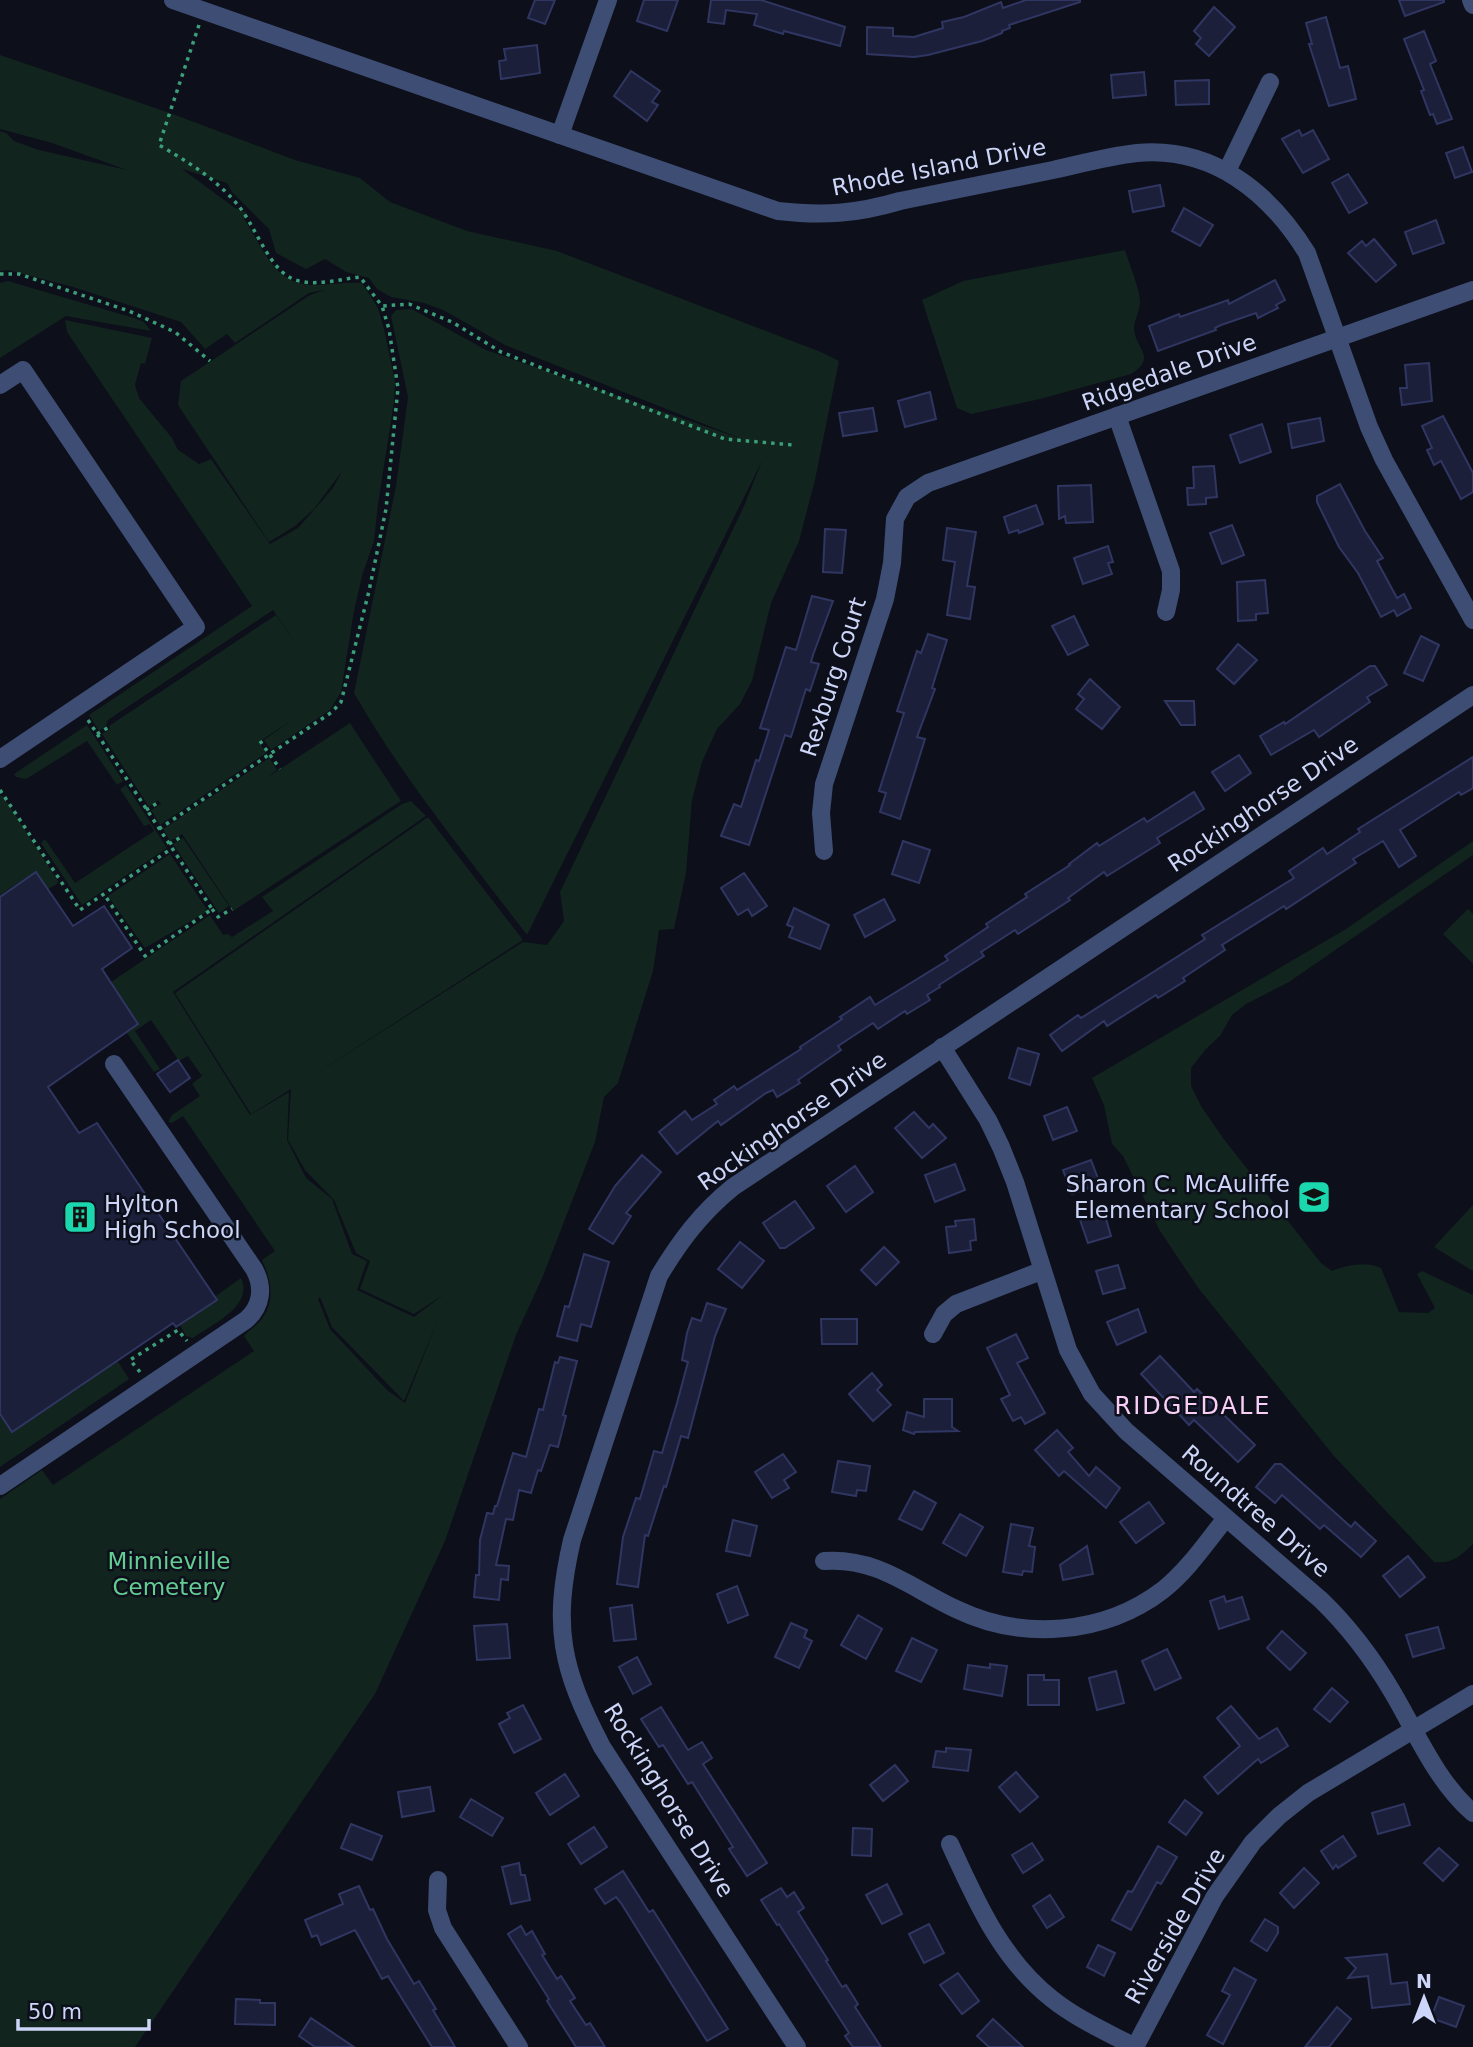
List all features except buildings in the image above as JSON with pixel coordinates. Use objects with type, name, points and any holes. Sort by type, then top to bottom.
[{"type":"street","name":"Rhode Island Drive","points":[[173,0],[778,211],[809,215],[870,210],[900,201],[1136,153],[1183,156],[1227,172],[1251,187],[1273,206],[1292,229],[1312,264],[1369,427],[1384,460],[1473,620]]},
{"type":"street","points":[[560,135],[608,0]]},
{"type":"street","points":[[1227,172],[1270,82]]},
{"type":"street","name":"Ridgedale Drive","points":[[895,519],[907,498],[928,484],[1473,290]]},
{"type":"street","points":[[0,385],[23,370],[196,627],[0,759]]},
{"type":"street","points":[[1117,416],[1171,571],[1171,590],[1166,612]]},
{"type":"street","name":"Rexburg Court","points":[[824,851],[821,813],[824,784],[885,599],[892,563],[895,519]]},
{"type":"street","name":"Rockinghorse Drive","points":[[797,2047],[602,1747],[584,1712],[567,1668],[561,1610],[563,1578],[572,1540],[659,1276],[678,1244],[714,1202],[733,1187],[1473,695]]},
{"type":"street","name":"Roundtree Drive","points":[[942,1047],[988,1120],[1001,1147],[1015,1182],[1068,1350],[1092,1394],[1126,1431],[1321,1600],[1351,1631],[1375,1663],[1446,1785],[1473,1814]]},
{"type":"street","points":[[0,1486],[246,1320],[252,1315],[260,1299],[260,1284],[254,1269],[114,1064]]},
{"type":"street","points":[[933,1334],[944,1314],[956,1304],[1041,1270]]},
{"type":"street","points":[[824,1561],[856,1562],[874,1566],[979,1619],[1007,1626],[1066,1628],[1090,1625],[1119,1615],[1163,1590],[1183,1572],[1226,1518]]},
{"type":"street","name":"Riverside Drive","points":[[1135,2047],[1214,1896],[1253,1842],[1279,1816],[1308,1793],[1473,1694]]},
{"type":"street","points":[[950,1844],[993,1933],[1018,1966],[1064,2008],[1135,2047]]},
{"type":"street","points":[[438,1880],[437,1910],[443,1928],[519,2047]]},
{"type":"path","points":[[159,829],[332,712],[341,702],[386,509],[398,388],[389,329],[382,306],[360,277],[304,282],[290,278],[279,269],[238,205],[222,188],[159,145],[200,23]]},
{"type":"path","points":[[0,274],[19,274],[129,311],[175,332],[210,361]]},
{"type":"path","points":[[382,306],[409,304],[452,322],[501,352],[725,439],[793,445]]},
{"type":"path","points":[[88,720],[218,917],[232,909]]},
{"type":"path","points":[[97,734],[109,727]]},
{"type":"path","points":[[260,741],[280,769]]},
{"type":"path","points":[[0,790],[80,910],[183,836]]},
{"type":"path","points":[[146,810],[159,802]]},
{"type":"path","points":[[104,894],[145,956],[212,909]]},
{"type":"green space","name":"Hylton High School","points":[[0,55],[170,113],[295,160],[360,178],[390,202],[467,231],[557,251],[839,361],[815,480],[799,541],[771,603],[752,681],[740,704],[717,729],[702,762],[692,800],[686,873],[674,929],[659,930],[653,971],[618,1083],[604,1097],[595,1142],[543,1276],[516,1335],[445,1541],[375,1694],[135,2047],[0,2047],[0,1499],[42,1470],[53,1485],[254,1351],[244,1336],[261,1320],[269,1305],[270,1283],[262,1260],[275,1251],[183,1116],[172,1123],[168,1122],[172,1115],[200,1096],[192,1084],[202,1076],[188,1056],[179,1061],[151,1020],[135,1031],[160,1069],[154,1072],[127,1033],[139,1024],[111,982],[210,915],[223,935],[232,937],[273,911],[262,897],[402,804],[411,801],[426,816],[173,992],[250,1115],[289,1092],[287,1140],[306,1178],[332,1199],[352,1254],[367,1261],[357,1290],[414,1317],[443,1295],[414,1314],[360,1289],[370,1261],[356,1253],[334,1200],[305,1170],[288,1140],[291,1089],[251,1114],[175,993],[428,817],[523,940],[320,1071],[523,942],[547,945],[564,921],[560,892],[744,506],[762,461],[527,935],[414,787],[354,693],[396,486],[408,397],[391,316],[396,310],[412,309],[486,350],[742,439],[505,345],[443,310],[424,303],[391,297],[377,289],[369,278],[346,272],[325,259],[306,269],[276,253],[269,229],[232,192],[227,183],[182,169],[235,208],[246,212],[244,219],[270,262],[288,278],[312,285],[362,283],[378,308],[395,381],[374,541],[354,611],[341,692],[330,710],[271,750],[264,740],[292,720],[259,742],[266,753],[160,825],[151,810],[161,804],[158,800],[149,807],[102,734],[110,729],[109,726],[276,615],[298,647],[273,610],[108,720],[106,726],[99,731],[89,715],[252,606],[67,332],[65,320],[152,338],[145,364],[141,363],[135,385],[139,398],[172,438],[178,450],[199,464],[211,459],[270,544],[298,528],[333,488],[342,471],[314,509],[295,526],[269,542],[178,405],[181,381],[310,295],[324,290],[309,293],[235,343],[227,334],[205,349],[181,322],[73,287],[8,270],[0,271],[0,131],[14,141],[39,150],[127,170],[52,143],[0,129]],"holes":[[[320,1297],[332,1327],[404,1401],[437,1322],[405,1403],[387,1390],[330,1329],[318,1299]]]},
{"type":"green space","points":[[1125,250],[1140,299],[1134,326],[1144,357],[1139,368],[1131,374],[1040,399],[971,414],[957,408],[922,300],[963,281]]},
{"type":"green space","points":[[8,281],[134,318],[144,322],[151,331],[66,316],[0,358],[0,283]]},
{"type":"green space","points":[[350,723],[401,801],[233,911],[182,834],[170,841],[163,829],[269,758],[277,770],[268,777]]},
{"type":"green space","points":[[87,725],[123,781],[117,785],[87,741],[26,779],[16,777],[14,774]]},
{"type":"green space","points":[[126,785],[167,848],[82,905],[41,843],[45,839],[75,883],[154,831],[150,824],[144,826],[120,789]]},
{"type":"green space","points":[[0,796],[3,796],[58,881],[57,884],[48,889],[36,871],[0,895]]},
{"type":"green space","points":[[183,838],[229,906],[219,913],[173,844]]},
{"type":"green space","points":[[1473,841],[1473,855],[1289,982],[1246,1004],[1232,1015],[1220,1036],[1191,1068],[1191,1086],[1201,1106],[1321,1263],[1332,1271],[1356,1265],[1381,1268],[1399,1312],[1428,1313],[1435,1308],[1417,1274],[1422,1271],[1473,1295],[1473,1544],[1451,1560],[1434,1562],[1334,1456],[1199,1289],[1160,1231],[1123,1156],[1112,1144],[1104,1105],[1092,1078],[1346,929]]},
{"type":"green space","points":[[170,854],[208,911],[145,948],[108,896]]},
{"type":"green space","points":[[1468,909],[1473,914],[1473,964],[1443,934]]},
{"type":"green space","points":[[1473,1205],[1473,1271],[1434,1247]]},
{"type":"green space","points":[[241,1278],[242,1297],[237,1306],[193,1338],[186,1336],[180,1325],[217,1300],[216,1296]]},
{"type":"green space","points":[[117,1360],[129,1379],[0,1467],[0,1416],[12,1433],[81,1386],[85,1392],[81,1385]]},
{"type":"place","name":"Sharon C. McAuliffe Elementary School","points":[[1314,1197]]},
{"type":"place","name":"Hylton High School","points":[[80,1217]]},
{"type":"district","name":"RIDGEDALE","points":[[1193,1406]]},
{"type":"park label","name":"Minnieville Cemetery","points":[[169,1574]]}]
